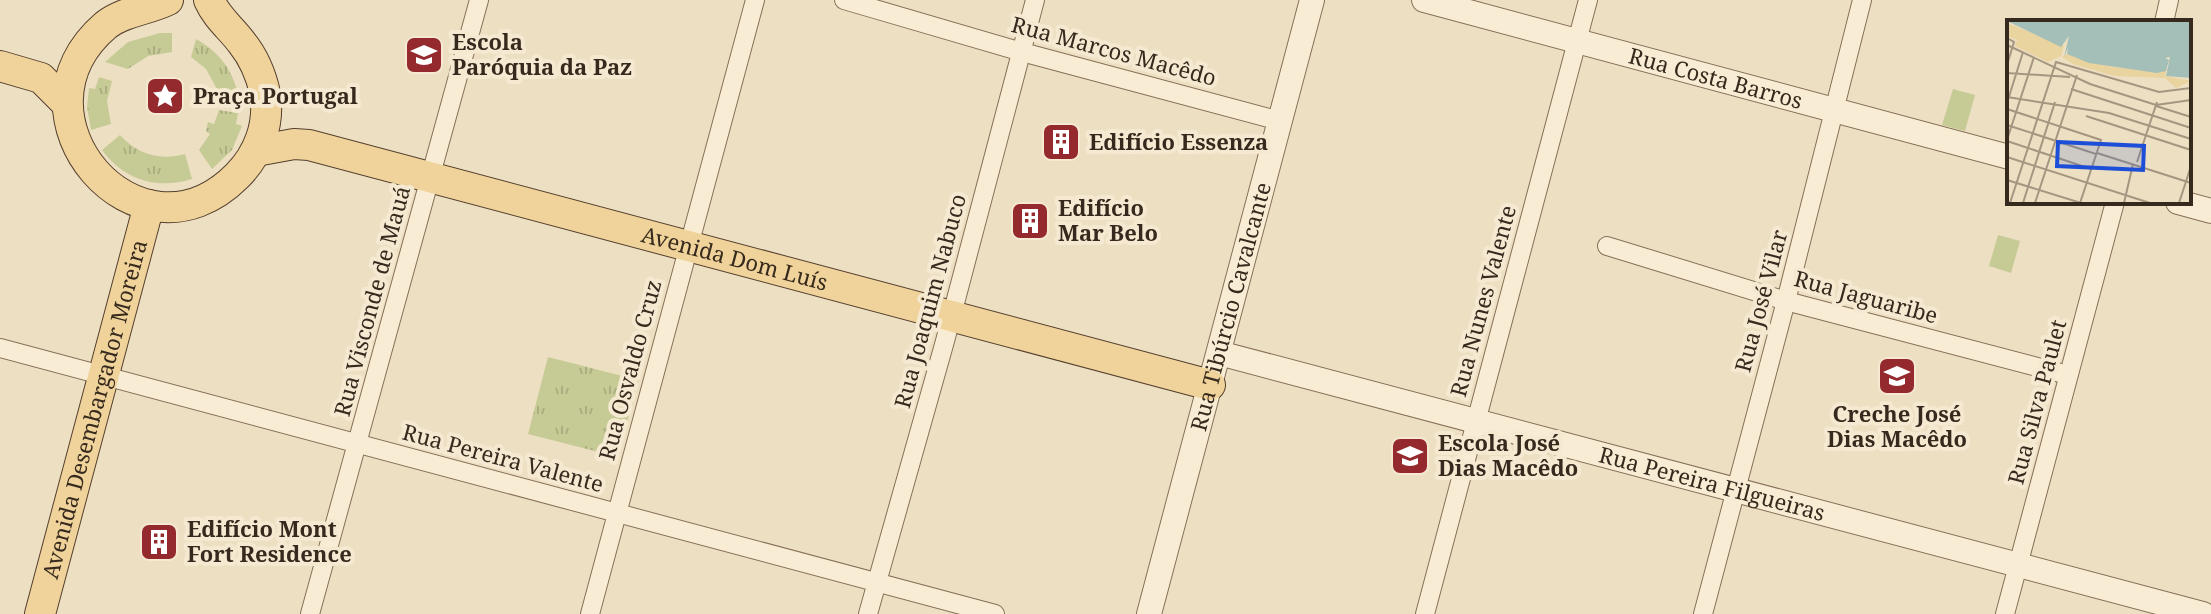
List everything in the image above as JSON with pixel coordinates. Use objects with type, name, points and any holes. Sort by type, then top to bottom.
[{"type":"main road","points":[[168,0],[108,24],[92,39],[76,62],[65,102],[67,127],[73,144],[98,179],[125,197],[149,205],[180,206],[211,196],[239,174],[256,151],[266,119],[262,78],[242,42],[219,18],[209,0]]},
{"type":"main road","points":[[0,66],[41,78],[65,102]]},
{"type":"main road","name":"Avenida Dom Luís","points":[[256,151],[300,144],[1210,385]]},
{"type":"main road","name":"Avenida Desembargador Moreira","points":[[40,614],[149,205]]},
{"type":"street","name":"Rua Visconde de Mauá","points":[[310,614],[479,0]]},
{"type":"street","name":"Rua Osvaldo Cruz","points":[[590,614],[755,0]]},
{"type":"street","name":"Rua Marcos Macêdo","points":[[844,0],[1022,52],[1280,121]]},
{"type":"street","name":"Rua Joaquim Nabuco","points":[[868,614],[952,316],[1035,0]]},
{"type":"street","name":"Rua Tibúrcio Cavalcante","points":[[1149,614],[1312,0]]},
{"type":"street","name":"Rua Costa Barros","points":[[1424,0],[2007,156]]},
{"type":"street","name":"Rua Nunes Valente","points":[[1425,614],[1588,0]]},
{"type":"street","name":"Rua José Vilar","points":[[1703,614],[1862,0]]},
{"type":"street","points":[[2164,20],[2169,0]]},
{"type":"street","name":"Rua Silva Paulet","points":[[2005,614],[2114,204]]},
{"type":"street","points":[[2185,204],[2211,211]]},
{"type":"street","name":"Rua Jaguaribe","points":[[1607,246],[1786,301],[2068,375]]},
{"type":"street","name":"Rua Pereira Valente","points":[[0,348],[995,614]]},
{"type":"street","name":"Rua Pereira Filgueiras","points":[[1219,353],[2203,614]]},
{"type":"green space","points":[[160,33],[172,33],[172,52],[148,56],[128,69],[105,62],[128,42]]},
{"type":"green space","points":[[196,39],[224,63],[239,97],[218,91],[206,69],[191,57]]},
{"type":"green space","points":[[99,77],[112,81],[107,101],[111,124],[91,130],[87,107],[89,88],[95,89]]},
{"type":"green space","points":[[1953,89],[1975,95],[1965,131],[1942,125]]},
{"type":"green space","points":[[219,110],[238,113],[236,124],[242,126],[232,150],[212,169],[199,150],[210,134],[206,131],[208,122],[214,124]]},
{"type":"green space","points":[[120,135],[149,154],[166,157],[185,154],[192,179],[154,183],[120,169],[102,150]]},
{"type":"green space","points":[[1998,235],[2020,241],[2011,273],[1989,266]]},
{"type":"green space","points":[[548,357],[638,380],[618,457],[528,434]]},
{"type":"place","name":"Escola Paróquia da Paz","points":[[424,55]]},
{"type":"place","name":"Praça Portugal","points":[[165,96]]},
{"type":"place","name":"Edifício Essenza","points":[[1061,142]]},
{"type":"place","name":"Edifício Mar Belo","points":[[1030,221]]},
{"type":"place","name":"Creche José Dias Macêdo","points":[[1897,376]]},
{"type":"place","name":"Escola José Dias Macêdo","points":[[1410,456]]},
{"type":"place","name":"Edifício Mont Fort Residence","points":[[159,542]]}]
